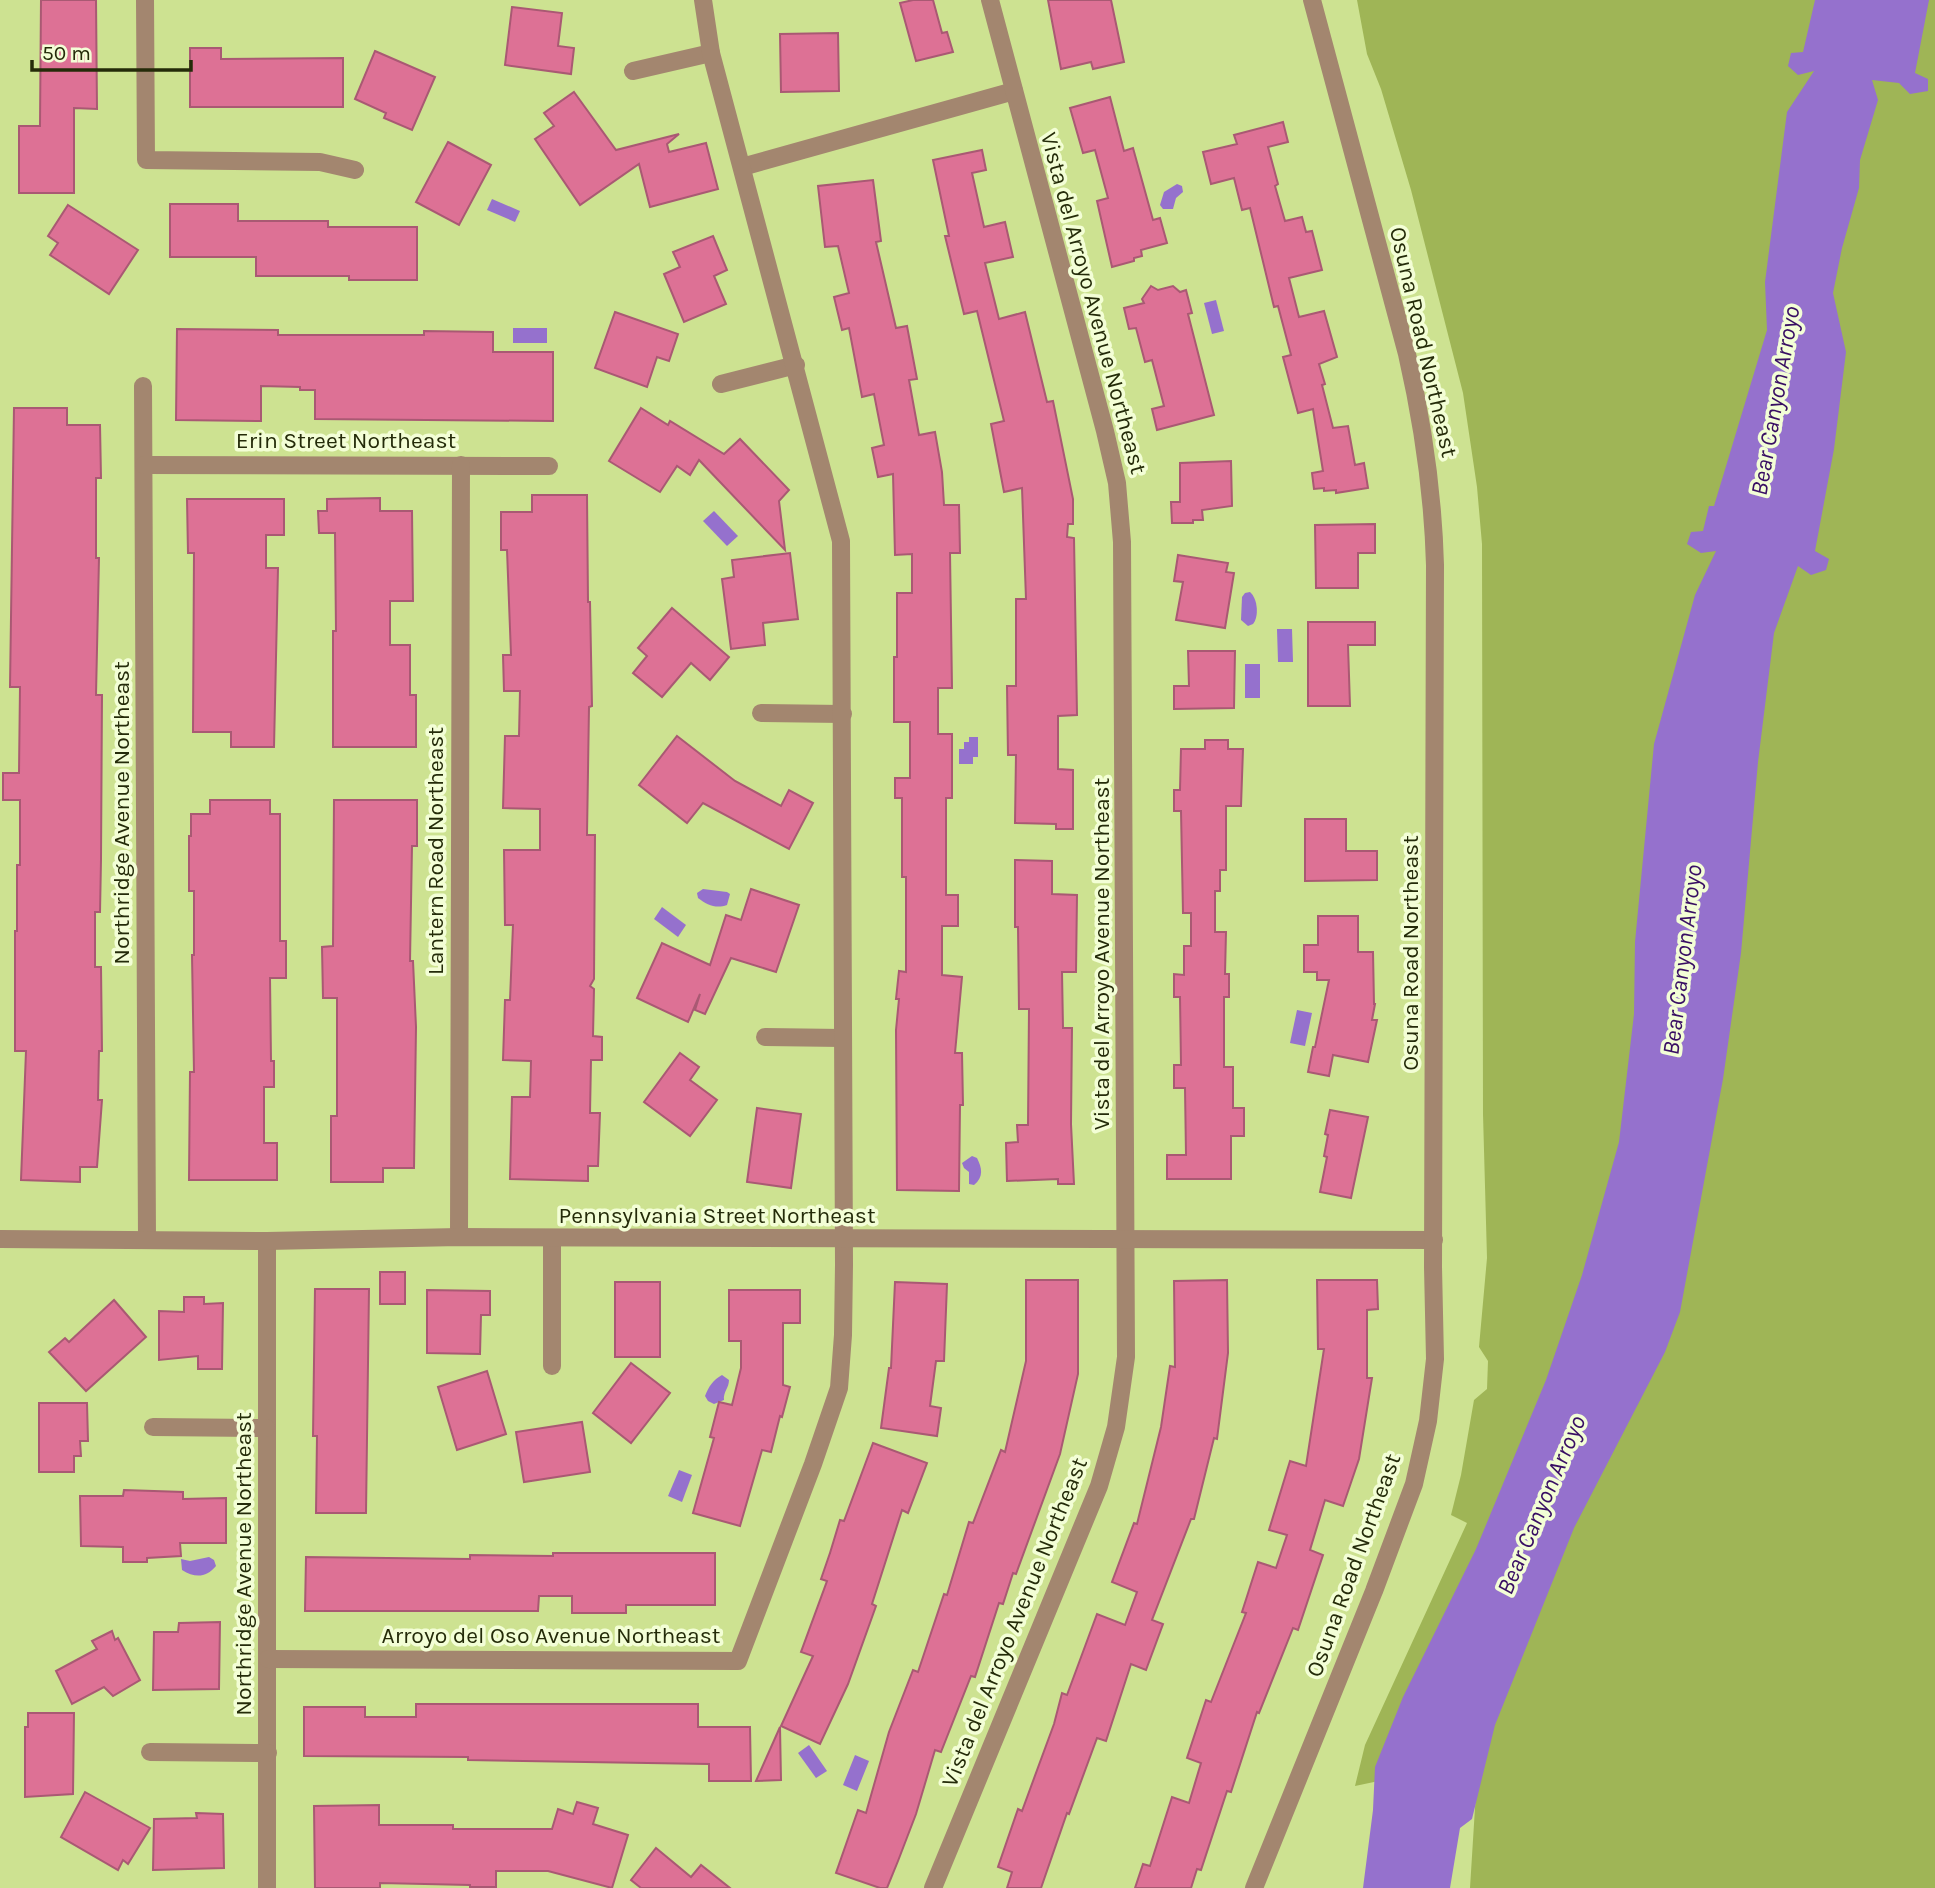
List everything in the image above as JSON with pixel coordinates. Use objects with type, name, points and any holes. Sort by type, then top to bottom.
[{"type":"street","points":[[145,0],[146,160],[320,162],[355,170]]},
{"type":"street","name":"Arroyo del Oso Avenue Northeast","points":[[268,1659],[738,1661],[839,1388],[844,1335],[841,541],[711,54],[703,0]]},
{"type":"street","name":"Vista del Arroyo Avenue Northeast","points":[[933,1888],[1099,1486],[1116,1427],[1126,1357],[1122,556],[1117,483],[990,0]]},
{"type":"street","name":"Osuna Road Northeast","points":[[1254,1888],[1374,1591],[1413,1484],[1428,1421],[1435,1359],[1435,565],[1432,491],[1421,416],[1407,355],[1312,0]]},
{"type":"street","points":[[634,71],[711,54]]},
{"type":"street","points":[[742,167],[1014,91]]},
{"type":"street","points":[[721,384],[796,365]]},
{"type":"street","name":"Northridge Avenue Northeast","points":[[143,386],[147,1239]]},
{"type":"street","name":"Erin Street Northeast","points":[[144,465],[549,466]]},
{"type":"street","name":"Lantern Road Northeast","points":[[459,1237],[461,465]]},
{"type":"street","points":[[761,713],[843,714]]},
{"type":"street","points":[[765,1037],[842,1038]]},
{"type":"street","name":"Pennsylvania Street Northeast","points":[[0,1239],[267,1241],[459,1237],[1434,1240]]},
{"type":"street","points":[[552,1238],[552,1366]]},
{"type":"street","name":"Northridge Avenue Northeast","points":[[267,1241],[267,1888]]},
{"type":"street","points":[[153,1427],[266,1428]]},
{"type":"street","points":[[149,1752],[268,1753]]},
{"type":"green space","points":[[1357,0],[1935,0],[1935,1888],[1470,1888],[1478,1760],[1355,1786],[1365,1745],[1467,1523],[1451,1515],[1474,1400],[1487,1389],[1488,1361],[1479,1347],[1487,1258],[1483,1114],[1482,544],[1477,487],[1463,393],[1411,190],[1381,89],[1367,54]]},
{"type":"water","name":"Bear Canyon Arroyo","points":[[1815,0],[1929,0],[1915,73],[1928,79],[1928,91],[1910,94],[1899,83],[1872,80],[1878,100],[1860,160],[1859,188],[1833,293],[1846,352],[1834,449],[1815,551],[1829,559],[1826,570],[1811,575],[1798,566],[1774,633],[1758,762],[1741,953],[1723,1079],[1680,1312],[1665,1352],[1574,1528],[1495,1725],[1472,1819],[1460,1828],[1450,1888],[1363,1888],[1373,1810],[1375,1767],[1403,1697],[1476,1549],[1546,1380],[1582,1275],[1619,1142],[1634,1014],[1635,942],[1654,744],[1695,595],[1716,551],[1701,553],[1687,544],[1691,532],[1703,531],[1709,506],[1714,506],[1767,330],[1765,282],[1787,112],[1814,71],[1798,75],[1788,66],[1791,53],[1803,52]]},
{"type":"water","points":[[1177,184],[1182,186],[1183,192],[1176,198],[1173,209],[1163,209],[1160,205],[1164,192]]},
{"type":"water","points":[[492,199],[520,211],[515,222],[487,210]]},
{"type":"water","points":[[1216,300],[1224,331],[1212,334],[1204,303]]},
{"type":"water","points":[[513,328],[547,328],[547,343],[513,343]]},
{"type":"water","points":[[714,511],[738,536],[727,546],[703,521]]},
{"type":"water","points":[[1250,592],[1255,599],[1257,613],[1253,624],[1248,626],[1241,620],[1242,597]]},
{"type":"water","points":[[1277,629],[1292,629],[1293,662],[1278,662]]},
{"type":"water","points":[[1245,664],[1260,664],[1260,698],[1245,698]]},
{"type":"water","points":[[969,737],[978,737],[978,757],[973,757],[973,764],[959,764],[959,749],[964,749],[964,742],[969,742]]},
{"type":"water","points":[[703,889],[730,894],[727,905],[715,906],[698,898],[697,893]]},
{"type":"water","points":[[662,907],[686,925],[678,937],[654,919]]},
{"type":"water","points":[[1297,1010],[1312,1013],[1305,1046],[1290,1043]]},
{"type":"water","points":[[972,1156],[977,1158],[981,1172],[974,1185],[969,1184],[969,1172],[962,1163]]},
{"type":"water","points":[[722,1375],[729,1380],[724,1400],[714,1404],[705,1396],[716,1379]]},
{"type":"water","points":[[679,1470],[692,1475],[682,1502],[668,1496]]},
{"type":"water","points":[[209,1557],[214,1560],[216,1566],[204,1575],[182,1570],[181,1559],[190,1561]]},
{"type":"water","points":[[809,1745],[827,1771],[816,1778],[798,1753]]},
{"type":"water","points":[[855,1755],[869,1761],[857,1791],[843,1785]]},
{"type":"building","points":[[41,0],[96,0],[97,109],[74,108],[74,193],[19,193],[19,126],[40,126]]},
{"type":"building","points":[[933,0],[942,33],[947,32],[953,52],[916,61],[900,3]]},
{"type":"building","points":[[1048,0],[1111,0],[1124,62],[1093,69],[1091,62],[1061,69]]},
{"type":"building","points":[[512,7],[562,13],[558,46],[574,48],[571,74],[505,65]]},
{"type":"building","points":[[838,33],[839,91],[781,92],[780,34]]},
{"type":"building","points":[[190,48],[221,48],[221,59],[343,58],[343,107],[190,107]]},
{"type":"building","points":[[375,51],[435,77],[412,130],[384,118],[386,113],[355,99]]},
{"type":"building","points":[[574,92],[616,150],[679,134],[667,144],[669,152],[706,143],[718,189],[650,207],[639,164],[580,205],[535,139],[554,126],[544,113]]},
{"type":"building","points":[[1110,97],[1124,151],[1133,148],[1153,220],[1160,218],[1167,243],[1141,250],[1142,256],[1134,258],[1134,261],[1112,267],[1097,201],[1108,198],[1095,150],[1083,153],[1070,108]]},
{"type":"building","points":[[1283,122],[1288,142],[1268,147],[1278,184],[1275,186],[1285,221],[1302,217],[1306,232],[1312,231],[1322,270],[1289,278],[1299,317],[1324,311],[1337,357],[1319,364],[1325,384],[1322,385],[1333,428],[1348,426],[1355,465],[1364,463],[1368,488],[1336,493],[1336,490],[1314,489],[1312,473],[1323,471],[1313,409],[1298,413],[1283,357],[1291,355],[1278,306],[1274,307],[1250,208],[1242,210],[1234,178],[1211,184],[1203,152],[1237,144],[1234,135]]},
{"type":"building","points":[[448,142],[491,165],[459,225],[416,202]]},
{"type":"building","points":[[982,150],[986,170],[972,173],[984,227],[1005,222],[1013,257],[985,263],[999,319],[1025,312],[1047,402],[1053,401],[1073,499],[1073,524],[1068,524],[1067,537],[1074,538],[1077,715],[1058,716],[1058,769],[1073,770],[1073,829],[1056,829],[1056,824],[1015,823],[1016,755],[1008,755],[1007,686],[1016,686],[1016,599],[1026,599],[1022,488],[1004,492],[991,424],[1004,421],[977,311],[964,314],[945,236],[949,236],[933,160]]},
{"type":"building","points":[[873,180],[881,241],[876,242],[896,328],[907,326],[917,379],[909,380],[919,435],[935,432],[944,505],[959,505],[960,553],[950,553],[952,688],[938,688],[938,734],[952,734],[952,798],[946,798],[946,895],[958,895],[958,926],[942,926],[942,975],[962,977],[955,1053],[962,1053],[963,1105],[960,1105],[959,1191],[897,1190],[896,1030],[899,999],[896,999],[899,971],[906,972],[906,877],[902,877],[902,798],[895,798],[895,778],[910,778],[910,722],[894,722],[894,657],[897,657],[897,593],[912,593],[912,554],[895,555],[893,474],[878,477],[872,448],[884,445],[874,394],[862,397],[849,328],[842,330],[834,297],[849,293],[838,246],[825,247],[818,186]]},
{"type":"building","points":[[170,204],[238,204],[238,221],[328,221],[328,227],[417,227],[417,280],[349,280],[349,276],[256,276],[256,257],[170,257]]},
{"type":"building","points":[[68,205],[138,250],[109,294],[50,255],[58,243],[48,236]]},
{"type":"building","points":[[713,236],[727,270],[714,276],[726,304],[684,322],[664,274],[680,267],[673,252]]},
{"type":"building","points":[[1151,286],[1158,290],[1173,286],[1180,292],[1186,290],[1192,313],[1188,314],[1214,415],[1157,430],[1152,409],[1164,406],[1152,360],[1145,362],[1136,328],[1129,329],[1124,308],[1144,303],[1142,299]]},
{"type":"building","points":[[615,312],[678,334],[669,361],[657,357],[647,387],[595,368]]},
{"type":"building","points":[[177,329],[278,330],[278,335],[493,332],[493,352],[553,352],[553,421],[315,419],[315,390],[261,386],[261,421],[176,420]]},
{"type":"building","points":[[14,408],[67,408],[67,425],[100,425],[101,478],[96,478],[96,558],[99,558],[96,695],[102,695],[101,860],[100,912],[95,912],[95,967],[101,967],[102,1051],[99,1051],[98,1100],[102,1100],[97,1167],[80,1167],[80,1182],[21,1180],[26,1051],[15,1051],[15,931],[17,865],[20,865],[20,800],[3,800],[3,773],[19,773],[20,687],[10,687]]},
{"type":"building","points":[[641,408],[668,425],[670,421],[724,454],[740,439],[789,490],[779,501],[785,550],[699,460],[690,475],[677,466],[660,492],[609,461]]},
{"type":"building","points":[[1231,461],[1232,506],[1202,510],[1203,520],[1193,520],[1193,523],[1172,523],[1171,502],[1180,502],[1180,463]]},
{"type":"building","points":[[532,495],[587,495],[592,706],[589,707],[587,835],[595,835],[594,979],[590,986],[594,989],[593,1036],[602,1037],[602,1060],[591,1060],[590,1113],[600,1113],[598,1166],[588,1166],[588,1181],[510,1179],[512,1097],[530,1097],[531,1061],[503,1060],[505,1000],[510,1000],[513,925],[505,925],[504,850],[540,850],[540,809],[503,808],[505,736],[519,736],[520,691],[504,691],[503,655],[511,655],[507,550],[501,550],[501,512],[532,512]]},
{"type":"building","points":[[380,498],[380,511],[412,511],[413,601],[390,601],[390,645],[410,645],[410,695],[416,695],[416,747],[333,747],[335,533],[319,533],[318,511],[327,511],[327,499]]},
{"type":"building","points":[[187,499],[284,499],[284,535],[266,535],[266,568],[278,568],[274,747],[231,747],[231,732],[193,732],[194,553],[188,553]]},
{"type":"building","points":[[1375,524],[1375,553],[1358,553],[1358,588],[1316,588],[1315,525]]},
{"type":"building","points":[[790,553],[798,619],[763,623],[765,645],[731,649],[722,579],[734,577],[732,560]]},
{"type":"building","points":[[1178,555],[1228,563],[1226,572],[1234,573],[1225,628],[1176,620],[1183,582],[1174,581]]},
{"type":"building","points":[[672,608],[729,657],[710,680],[691,663],[662,697],[633,673],[647,656],[638,648]]},
{"type":"building","points":[[1308,622],[1375,622],[1375,645],[1348,645],[1350,706],[1308,706]]},
{"type":"building","points":[[1188,651],[1235,651],[1234,708],[1174,709],[1174,686],[1189,686]]},
{"type":"building","points":[[677,736],[735,781],[781,806],[789,790],[813,803],[789,849],[703,803],[687,823],[639,785]]},
{"type":"building","points":[[1205,740],[1228,740],[1228,749],[1243,749],[1241,806],[1226,806],[1226,870],[1220,870],[1220,891],[1215,891],[1215,932],[1226,932],[1225,974],[1229,974],[1229,997],[1224,997],[1224,1067],[1233,1067],[1233,1108],[1244,1108],[1244,1136],[1231,1136],[1231,1179],[1167,1179],[1167,1155],[1186,1155],[1185,1088],[1174,1088],[1174,1065],[1181,1065],[1180,997],[1174,997],[1174,974],[1184,975],[1184,946],[1191,946],[1191,913],[1183,913],[1181,811],[1174,811],[1174,790],[1180,790],[1181,749],[1205,749]]},
{"type":"building","points":[[210,800],[270,800],[270,814],[280,814],[280,941],[286,941],[286,978],[270,978],[274,1087],[264,1087],[264,1143],[277,1143],[277,1180],[189,1180],[190,1072],[194,1072],[194,891],[189,891],[189,836],[191,814],[210,814]]},
{"type":"building","points":[[334,800],[417,800],[417,846],[412,846],[410,961],[413,961],[416,1027],[414,1168],[383,1168],[383,1182],[331,1182],[331,1116],[337,1116],[337,998],[323,998],[322,947],[333,946]]},
{"type":"building","points":[[1305,819],[1346,819],[1346,851],[1377,851],[1377,880],[1305,881]]},
{"type":"building","points":[[1015,860],[1052,861],[1052,894],[1077,895],[1076,972],[1062,972],[1063,1028],[1072,1028],[1071,1124],[1074,1184],[1058,1184],[1058,1179],[1007,1181],[1006,1143],[1018,1142],[1017,1125],[1028,1125],[1029,1009],[1019,1009]]},
{"type":"building","points":[[751,889],[799,905],[776,972],[731,958],[705,1014],[695,1010],[700,994],[688,1022],[637,998],[662,943],[710,965],[726,915],[741,920]]},
{"type":"building","points":[[1318,916],[1358,916],[1358,952],[1373,952],[1375,1004],[1372,1020],[1377,1020],[1368,1062],[1333,1055],[1329,1076],[1308,1072],[1329,980],[1317,980],[1317,972],[1304,972],[1304,945],[1318,945]]},
{"type":"building","points":[[680,1053],[699,1067],[690,1080],[717,1100],[690,1136],[644,1102]]},
{"type":"building","points":[[757,1108],[801,1114],[791,1188],[747,1182]]},
{"type":"building","points":[[1330,1110],[1368,1117],[1351,1198],[1320,1192],[1327,1157],[1324,1156],[1328,1135],[1325,1134]]},
{"type":"building","points":[[380,1272],[405,1272],[405,1304],[380,1304]]},
{"type":"building","points":[[1026,1280],[1078,1280],[1078,1374],[1060,1454],[1016,1574],[1013,1573],[1003,1604],[999,1603],[975,1677],[971,1676],[941,1752],[935,1750],[916,1814],[898,1861],[887,1888],[880,1888],[836,1873],[858,1810],[866,1813],[889,1732],[913,1670],[918,1672],[944,1594],[947,1595],[969,1522],[973,1523],[1001,1450],[1005,1452],[1026,1361]]},
{"type":"building","points":[[1227,1280],[1228,1353],[1217,1439],[1214,1438],[1194,1519],[1191,1519],[1152,1620],[1163,1624],[1146,1670],[1131,1664],[1106,1741],[1097,1738],[1041,1888],[1007,1888],[1012,1872],[998,1867],[1018,1809],[1022,1811],[1054,1724],[1062,1693],[1067,1695],[1097,1614],[1125,1625],[1137,1592],[1112,1582],[1134,1523],[1137,1524],[1161,1427],[1170,1366],[1175,1367],[1174,1281]]},
{"type":"building","points":[[1317,1280],[1377,1280],[1378,1309],[1367,1310],[1367,1378],[1372,1378],[1359,1459],[1343,1506],[1325,1500],[1310,1550],[1323,1555],[1298,1630],[1293,1628],[1259,1713],[1257,1712],[1231,1792],[1227,1791],[1201,1870],[1197,1869],[1191,1888],[1135,1888],[1143,1864],[1150,1866],[1172,1797],[1189,1803],[1201,1763],[1187,1758],[1206,1700],[1211,1702],[1246,1613],[1242,1612],[1258,1562],[1276,1568],[1287,1535],[1269,1530],[1290,1461],[1306,1466],[1324,1349],[1318,1349]]},
{"type":"building","points":[[615,1282],[660,1282],[660,1357],[615,1357]]},
{"type":"building","points":[[895,1282],[947,1284],[944,1361],[936,1361],[930,1406],[941,1408],[937,1436],[881,1428],[891,1368]]},
{"type":"building","points":[[315,1289],[369,1289],[366,1513],[316,1513],[317,1436],[313,1436]]},
{"type":"building","points":[[427,1290],[490,1291],[490,1315],[481,1315],[480,1354],[427,1353]]},
{"type":"building","points":[[729,1290],[800,1290],[800,1323],[783,1323],[783,1385],[790,1387],[771,1452],[762,1450],[740,1526],[693,1513],[714,1438],[710,1437],[719,1402],[732,1405],[741,1368],[741,1341],[729,1341]]},
{"type":"building","points":[[184,1297],[204,1297],[204,1304],[223,1303],[222,1369],[198,1369],[198,1356],[159,1360],[159,1311],[184,1312]]},
{"type":"building","points":[[114,1300],[146,1337],[86,1391],[49,1352],[65,1338],[69,1342]]},
{"type":"building","points":[[631,1363],[670,1393],[631,1443],[593,1413]]},
{"type":"building","points":[[487,1371],[506,1434],[457,1450],[438,1387]]},
{"type":"building","points":[[39,1403],[87,1403],[88,1441],[80,1441],[81,1456],[74,1456],[74,1472],[39,1472]]},
{"type":"building","points":[[582,1422],[590,1472],[524,1482],[516,1432]]},
{"type":"building","points":[[873,1443],[927,1463],[908,1513],[902,1510],[872,1604],[876,1606],[848,1684],[820,1744],[781,1726],[813,1656],[801,1652],[827,1581],[821,1579],[840,1520],[844,1521]]},
{"type":"building","points":[[124,1490],[183,1492],[183,1499],[226,1498],[226,1543],[180,1543],[181,1556],[147,1558],[147,1562],[123,1562],[123,1547],[81,1546],[80,1496],[123,1496]]},
{"type":"building","points":[[553,1553],[715,1553],[715,1605],[626,1605],[626,1613],[572,1613],[572,1596],[539,1596],[538,1611],[305,1611],[306,1557],[470,1559],[470,1555],[553,1556]]},
{"type":"building","points":[[220,1622],[219,1689],[153,1690],[154,1632],[178,1632],[179,1623]]},
{"type":"building","points":[[112,1631],[140,1680],[113,1696],[104,1687],[72,1704],[56,1671],[97,1649],[92,1641]]},
{"type":"building","points":[[416,1704],[698,1704],[698,1727],[750,1727],[751,1781],[709,1781],[709,1764],[468,1760],[468,1757],[304,1756],[304,1707],[365,1707],[365,1717],[416,1717]]},
{"type":"building","points":[[28,1713],[74,1713],[73,1794],[25,1797],[25,1727],[28,1727]]},
{"type":"building","points":[[780,1727],[781,1780],[756,1781]]},
{"type":"building","points":[[85,1792],[150,1828],[128,1864],[123,1860],[118,1870],[61,1837]]},
{"type":"building","points":[[577,1802],[598,1808],[593,1824],[628,1835],[612,1888],[548,1871],[496,1871],[496,1887],[380,1883],[380,1888],[315,1888],[314,1806],[379,1805],[379,1825],[453,1825],[453,1829],[552,1829],[558,1809],[573,1814]]},
{"type":"building","points":[[196,1813],[223,1814],[224,1868],[153,1870],[154,1819],[197,1818]]},
{"type":"building","points":[[656,1848],[691,1877],[701,1865],[730,1888],[641,1888],[631,1880]]}]
